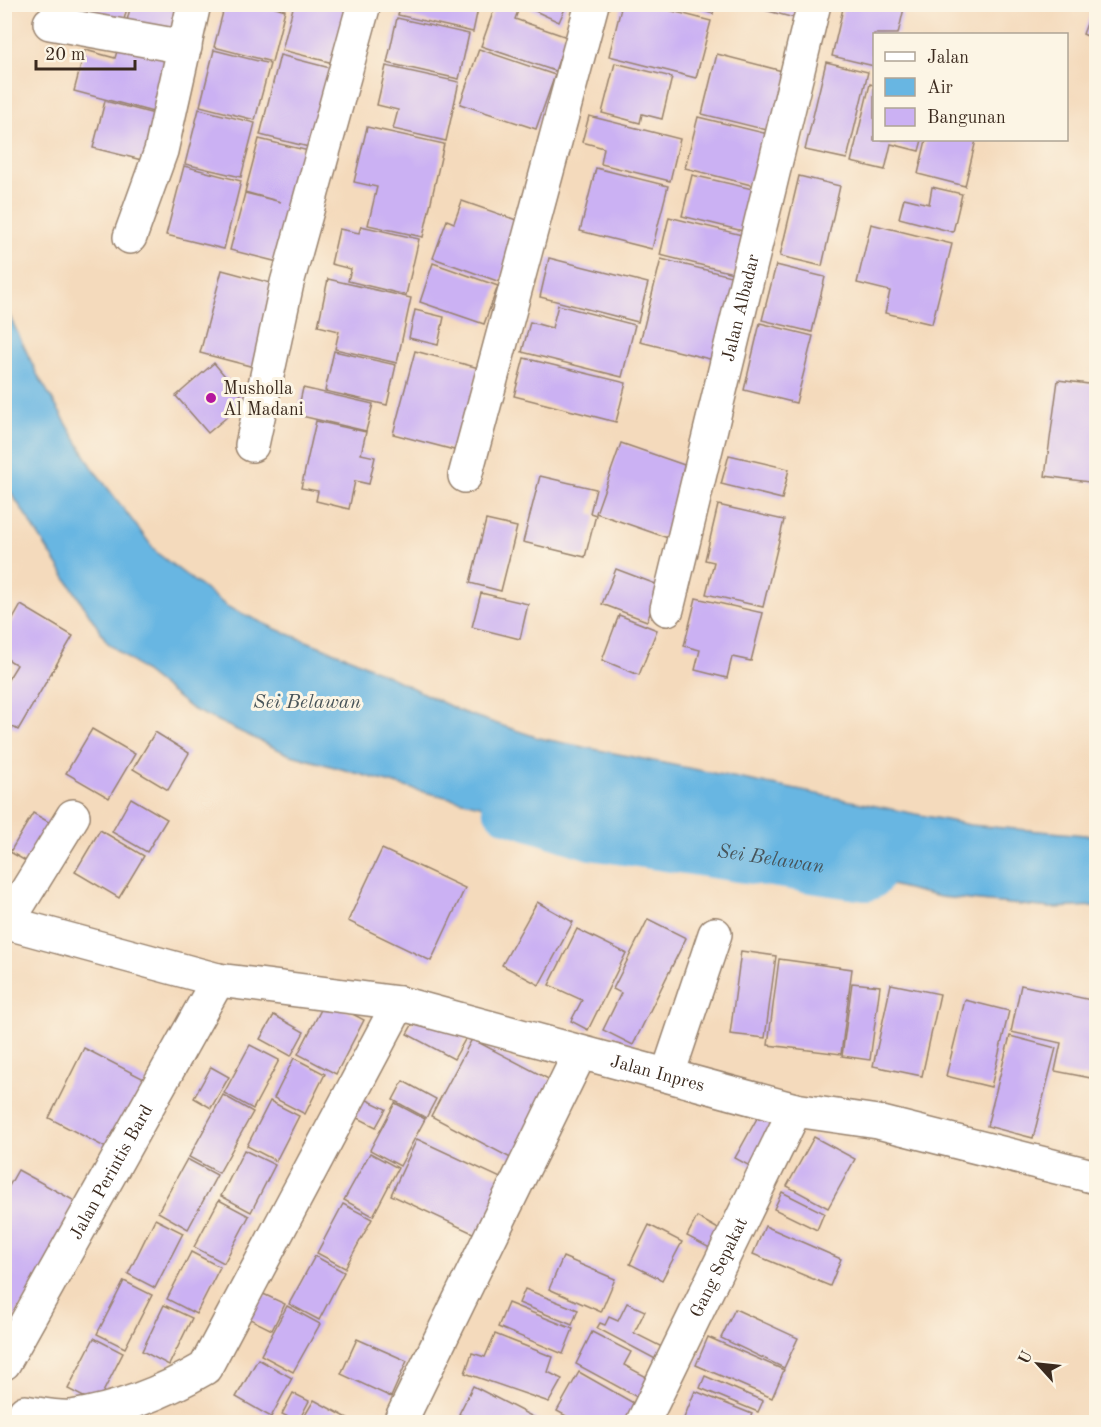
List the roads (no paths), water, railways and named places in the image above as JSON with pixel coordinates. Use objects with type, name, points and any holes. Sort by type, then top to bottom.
[{"type":"street","points":[[130,237],[161,151],[194,4]]},
{"type":"street","points":[[252,445],[287,283],[364,4]]},
{"type":"street","points":[[465,476],[592,4]]},
{"type":"street","name":"Jalan Albadar","points":[[667,609],[814,4]]},
{"type":"street","points":[[50,23],[185,46]]},
{"type":"street","points":[[6,923],[73,816]]},
{"type":"street","name":"Jalan Inpres","points":[[6,923],[218,980],[399,1003],[795,1110],[878,1122],[1096,1177]]},
{"type":"street","points":[[668,1074],[715,934]]},
{"type":"street","name":"Jalan Perintis Bard","points":[[4,1363],[218,980]]},
{"type":"street","points":[[25,1412],[69,1417],[128,1404],[170,1388],[205,1368],[399,1003]]},
{"type":"street","points":[[400,1422],[580,1053]]},
{"type":"street","name":"Gang Sepakat","points":[[643,1422],[795,1110]]},
{"type":"water","name":"Sei Belawan","points":[[4,304],[37,374],[94,470],[157,553],[228,607],[278,630],[355,660],[462,712],[539,738],[970,825],[1096,836],[1096,906],[1051,908],[940,897],[768,855],[696,842],[578,828],[420,791],[288,754],[192,709],[107,642],[5,483]]},
{"type":"waterway","name":"Sei Belawan","points":[[511,805],[592,831],[866,872]]},
{"type":"place","name":"Musholla Al Madani","points":[[211,398]]}]
